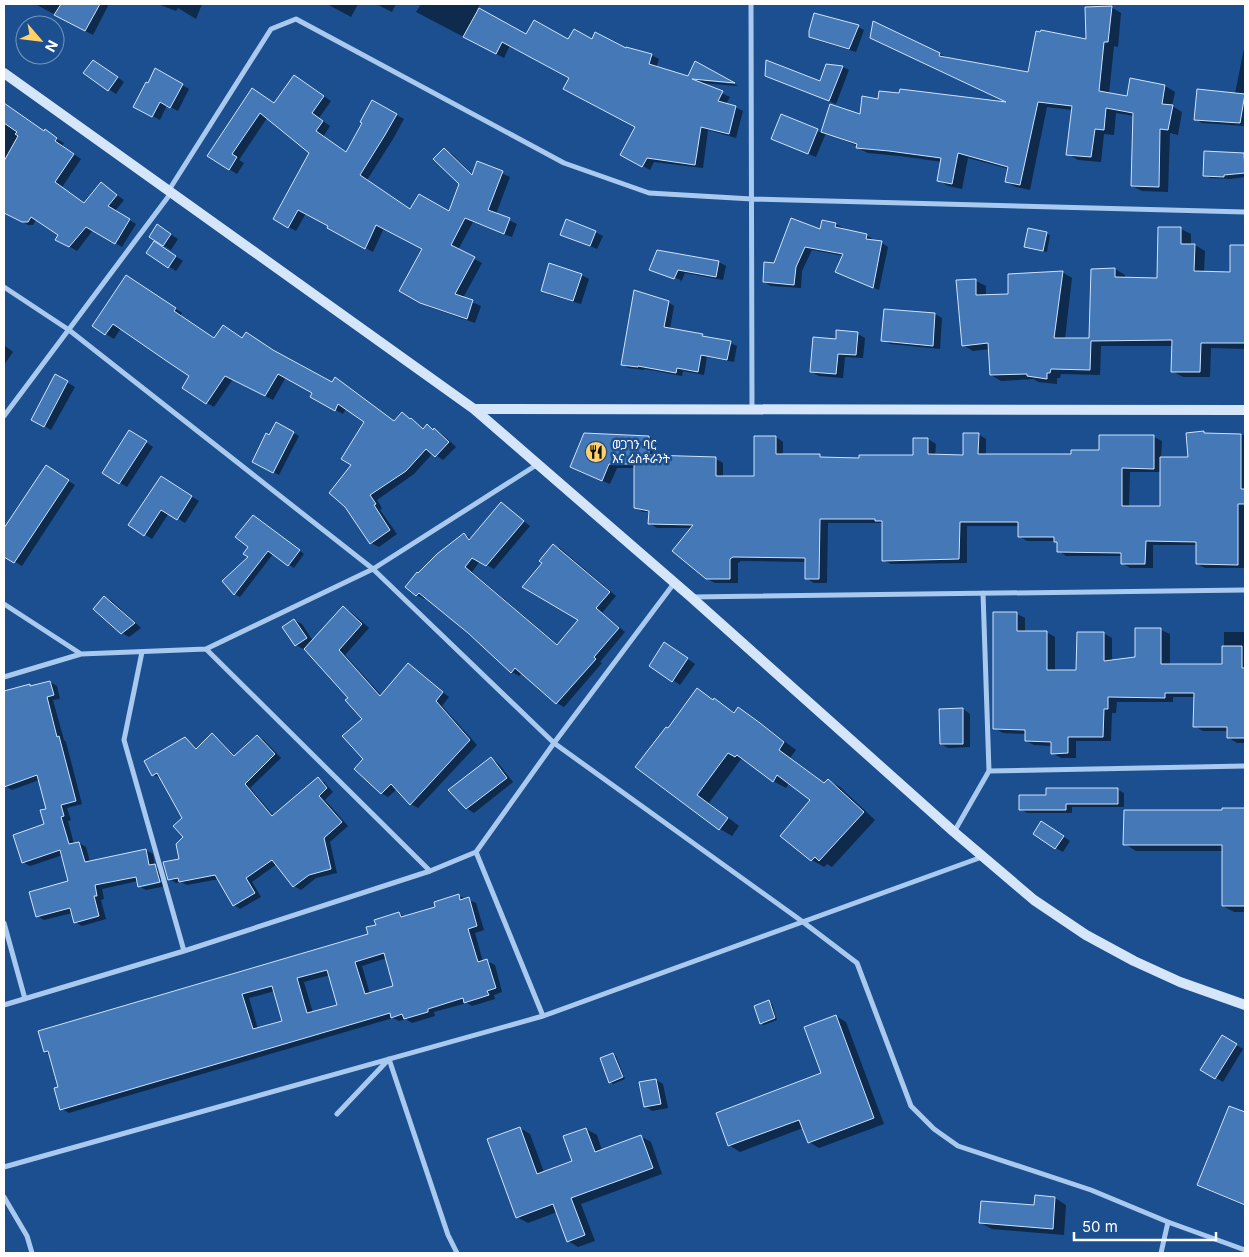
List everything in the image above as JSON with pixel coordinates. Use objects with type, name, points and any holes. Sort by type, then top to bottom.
[{"type":"street","points":[[751,4],[752,409]]},
{"type":"street","points":[[4,416],[170,192],[271,28],[296,19],[564,163],[649,194],[752,199],[1245,212]]},
{"type":"street","points":[[4,73],[474,409],[675,582],[954,832],[1034,900],[1086,935],[1141,965],[1180,982],[1245,1005]]},
{"type":"street","points":[[4,286],[69,330],[373,569],[554,743],[857,963],[912,1106],[934,1129],[958,1146],[1091,1190],[1168,1222],[1245,1250]]},
{"type":"street","points":[[474,409],[1245,410]]},
{"type":"street","points":[[4,677],[81,654],[206,649],[373,569],[538,464]]},
{"type":"street","points":[[4,1005],[184,950],[430,871],[476,852],[554,743],[675,582]]},
{"type":"street","points":[[691,597],[1245,590]]},
{"type":"street","points":[[954,832],[989,771],[982,593]]},
{"type":"street","points":[[4,604],[81,654]]},
{"type":"street","points":[[206,649],[430,871]]},
{"type":"street","points":[[142,652],[124,740],[184,950]]},
{"type":"street","points":[[989,771],[1245,766]]},
{"type":"street","points":[[476,852],[543,1016]]},
{"type":"street","points":[[4,1167],[543,1016],[983,857]]},
{"type":"street","points":[[4,923],[25,999]]},
{"type":"street","points":[[337,1114],[388,1059],[448,1235],[457,1253]]},
{"type":"street","points":[[4,1197],[27,1236],[32,1253]]},
{"type":"street","points":[[1161,1253],[1168,1222]]},
{"type":"building","points":[[61,4],[100,4],[85,31],[65,21],[65,15],[54,15]]},
{"type":"building","points":[[1112,6],[1108,42],[1104,42],[1099,91],[1127,96],[1130,78],[1165,85],[1162,104],[1173,105],[1168,130],[1160,129],[1159,187],[1131,186],[1133,113],[1106,108],[1104,130],[1095,129],[1091,157],[1066,155],[1072,106],[1038,102],[1020,185],[1005,182],[1008,167],[958,153],[952,184],[937,181],[941,158],[856,148],[857,144],[821,132],[830,104],[860,114],[862,96],[878,99],[879,91],[899,93],[900,89],[1006,102],[870,38],[873,21],[940,53],[939,56],[1028,72],[1036,31],[1040,32],[1041,30],[1086,39],[1085,7]]},
{"type":"building","points":[[479,8],[526,34],[534,20],[568,39],[574,29],[592,39],[595,32],[626,48],[652,54],[649,64],[688,76],[695,61],[735,83],[692,79],[723,91],[718,101],[736,106],[729,134],[701,127],[695,165],[647,158],[642,167],[620,155],[635,127],[563,89],[569,78],[502,42],[496,54],[463,37]]},
{"type":"building","points":[[814,13],[859,25],[849,49],[809,37]]},
{"type":"building","points":[[93,60],[118,77],[108,91],[83,73]]},
{"type":"building","points":[[766,60],[820,81],[826,64],[843,66],[829,101],[765,76]]},
{"type":"building","points":[[155,68],[183,84],[170,108],[160,102],[152,117],[133,107]]},
{"type":"building","points":[[294,75],[324,96],[312,113],[323,121],[316,131],[346,152],[372,100],[397,114],[360,175],[410,209],[419,194],[449,211],[459,184],[433,159],[444,148],[472,175],[477,161],[503,171],[488,210],[510,218],[504,234],[465,218],[451,245],[475,257],[455,294],[473,300],[467,319],[420,303],[399,291],[422,249],[376,225],[365,249],[298,210],[288,228],[273,219],[309,153],[260,113],[232,154],[237,157],[229,170],[207,156],[252,88],[274,103]]},
{"type":"building","points":[[1197,89],[1245,94],[1240,123],[1194,120]]},
{"type":"building","points":[[4,103],[44,131],[45,129],[57,138],[55,141],[74,154],[55,182],[84,203],[101,182],[117,195],[108,206],[130,219],[115,244],[86,227],[69,247],[55,240],[58,235],[31,217],[28,222],[22,222],[4,213],[4,161],[18,136],[15,134],[17,132],[4,123]]},
{"type":"building","points":[[781,114],[818,129],[808,154],[771,139]]},
{"type":"building","points":[[1204,151],[1244,153],[1245,173],[1224,175],[1224,177],[1203,176]]},
{"type":"building","points":[[791,218],[820,229],[822,220],[836,223],[835,227],[867,234],[866,239],[882,241],[873,288],[835,272],[843,254],[805,247],[796,267],[794,285],[763,282],[764,262],[774,263]]},
{"type":"building","points":[[566,219],[596,231],[590,246],[560,235]]},
{"type":"building","points":[[157,224],[171,234],[163,246],[149,237]]},
{"type":"building","points":[[1158,227],[1181,227],[1181,244],[1195,244],[1194,271],[1230,272],[1230,245],[1245,245],[1245,343],[1201,343],[1200,372],[1171,372],[1172,340],[1091,341],[1090,370],[1051,369],[1050,373],[1047,373],[1047,379],[1027,376],[1027,374],[990,375],[988,343],[962,346],[956,280],[976,279],[976,295],[1008,294],[1008,274],[1063,271],[1054,338],[1089,338],[1091,269],[1115,268],[1115,277],[1157,278]]},
{"type":"building","points":[[1028,228],[1047,232],[1043,251],[1024,247]]},
{"type":"building","points":[[154,241],[176,256],[168,268],[146,253]]},
{"type":"building","points":[[657,250],[719,261],[716,277],[678,270],[674,279],[649,270]]},
{"type":"building","points":[[549,263],[582,274],[573,301],[541,291]]},
{"type":"building","points":[[126,275],[176,308],[174,311],[214,338],[223,325],[242,338],[246,332],[273,350],[332,382],[335,377],[394,421],[402,412],[423,429],[427,424],[433,430],[434,428],[449,442],[435,457],[426,449],[406,471],[370,495],[390,530],[370,544],[345,507],[329,493],[351,465],[341,459],[364,422],[338,404],[335,411],[310,397],[312,393],[278,374],[265,396],[225,376],[206,404],[182,388],[189,376],[113,324],[105,335],[92,326]]},
{"type":"building","points":[[634,290],[669,301],[664,327],[731,341],[727,360],[701,355],[698,372],[677,368],[676,373],[621,365]]},
{"type":"building","points":[[884,309],[935,313],[933,346],[881,341]]},
{"type":"building","points":[[836,330],[858,332],[856,355],[838,354],[836,374],[810,372],[813,337],[836,339]]},
{"type":"building","points":[[55,374],[68,381],[44,427],[31,420]]},
{"type":"building","points":[[276,422],[294,432],[273,473],[252,462],[266,433],[269,435]]},
{"type":"building","points":[[129,430],[147,441],[119,484],[102,473]]},
{"type":"building","points":[[1204,431],[1204,433],[1241,434],[1241,489],[1245,489],[1245,504],[1238,504],[1238,565],[1196,564],[1196,542],[1146,541],[1145,564],[1121,564],[1121,553],[1057,552],[1057,542],[1054,542],[1054,537],[1018,537],[1018,522],[960,522],[959,559],[882,561],[882,521],[875,521],[875,519],[820,519],[819,579],[805,579],[805,558],[733,557],[730,559],[730,579],[706,579],[672,551],[693,525],[648,524],[649,511],[634,508],[634,464],[609,464],[602,481],[570,467],[584,433],[649,436],[649,455],[716,457],[716,476],[754,476],[754,436],[776,436],[776,454],[820,454],[820,457],[859,458],[859,455],[913,455],[913,438],[928,438],[928,454],[963,455],[963,433],[979,433],[978,454],[1071,454],[1071,450],[1099,450],[1099,435],[1154,435],[1154,469],[1122,468],[1122,506],[1160,506],[1160,457],[1188,457],[1186,433]]},
{"type":"building","points":[[46,465],[69,480],[14,563],[4,557],[4,528]]},
{"type":"building","points":[[161,476],[192,496],[177,520],[161,510],[144,536],[128,525]]},
{"type":"building","points":[[501,502],[524,521],[486,566],[472,558],[465,567],[557,645],[578,620],[522,587],[542,563],[539,561],[553,544],[610,592],[596,608],[619,628],[594,657],[596,659],[556,704],[515,668],[511,673],[468,633],[419,593],[416,596],[405,587],[417,572],[464,533],[469,540]]},
{"type":"building","points":[[253,515],[300,550],[288,566],[268,551],[234,595],[222,581],[248,557],[243,554],[248,547],[235,537]]},
{"type":"building","points":[[104,596],[135,623],[121,634],[93,609]]},
{"type":"building","points":[[343,606],[362,624],[339,650],[380,696],[408,663],[443,692],[436,701],[470,740],[410,805],[391,784],[381,794],[354,769],[363,759],[342,736],[362,719],[345,700],[348,698],[304,649]]},
{"type":"building","points":[[993,612],[1017,612],[1017,631],[1047,631],[1047,670],[1076,670],[1077,632],[1104,632],[1104,661],[1135,657],[1135,628],[1161,628],[1161,664],[1222,664],[1222,646],[1242,646],[1242,668],[1245,668],[1245,738],[1227,738],[1227,727],[1193,727],[1194,693],[1165,693],[1165,698],[1108,697],[1108,709],[1104,709],[1103,737],[1068,737],[1068,753],[1051,754],[1051,742],[1025,741],[1025,730],[993,729]]},
{"type":"building","points":[[294,619],[307,638],[295,646],[282,627]]},
{"type":"building","points":[[664,642],[688,658],[672,682],[649,666]]},
{"type":"building","points":[[50,681],[54,695],[47,697],[76,801],[61,805],[64,816],[61,817],[69,844],[79,842],[85,862],[146,849],[149,865],[155,864],[160,882],[138,887],[136,877],[95,885],[97,896],[94,896],[99,916],[74,923],[70,908],[36,917],[29,892],[68,881],[60,850],[22,863],[13,835],[44,824],[40,810],[46,809],[37,775],[4,787],[4,691]]},
{"type":"building","points":[[697,688],[734,713],[738,707],[760,723],[784,742],[779,750],[824,783],[828,779],[864,812],[819,861],[815,857],[811,861],[780,836],[810,800],[777,775],[773,782],[737,755],[735,757],[728,753],[697,795],[728,818],[719,830],[635,767],[666,727],[668,728]]},
{"type":"building","points":[[963,708],[963,744],[940,744],[939,709]]},
{"type":"building","points":[[212,733],[234,756],[257,735],[275,754],[245,784],[272,816],[318,777],[327,788],[319,796],[342,822],[324,838],[331,869],[309,875],[293,887],[272,860],[246,878],[255,893],[233,906],[215,875],[179,882],[178,878],[168,880],[163,862],[179,859],[176,844],[183,837],[173,826],[182,818],[157,773],[152,776],[144,761],[185,737],[196,749]]},
{"type":"building","points":[[491,757],[507,778],[466,809],[448,790]]},
{"type":"building","points":[[1046,788],[1118,788],[1118,804],[1066,804],[1066,810],[1019,810],[1019,795],[1046,795]]},
{"type":"building","points":[[1222,808],[1245,808],[1245,906],[1222,906],[1222,845],[1123,845],[1124,810],[1222,810]]},
{"type":"building","points":[[1041,821],[1064,836],[1055,849],[1033,834]]},
{"type":"building","points":[[459,894],[460,900],[469,897],[477,926],[468,929],[478,962],[487,959],[496,988],[487,991],[489,995],[464,1003],[463,998],[404,1019],[402,1014],[391,1018],[390,1013],[60,1110],[54,1088],[58,1087],[48,1051],[44,1052],[38,1031],[368,934],[366,927],[376,925],[374,920],[399,912],[401,917],[435,907],[434,902]],"holes":[[[384,953],[393,986],[365,994],[355,962]],[[327,970],[337,1005],[307,1013],[297,978]],[[272,986],[282,1021],[253,1029],[242,994]]]},
{"type":"building","points":[[769,1000],[775,1018],[760,1024],[754,1006]]},
{"type":"building","points":[[836,1015],[874,1118],[808,1143],[799,1120],[728,1146],[716,1113],[821,1073],[804,1027]]},
{"type":"building","points":[[1222,1035],[1237,1044],[1215,1079],[1200,1070]]},
{"type":"building","points":[[613,1053],[623,1077],[609,1083],[600,1058]]},
{"type":"building","points":[[656,1079],[661,1104],[644,1107],[639,1082]]},
{"type":"building","points":[[1229,1106],[1245,1112],[1245,1205],[1197,1185]]},
{"type":"building","points":[[520,1127],[537,1174],[572,1161],[563,1136],[586,1128],[595,1152],[641,1135],[653,1168],[571,1198],[585,1235],[567,1242],[553,1204],[516,1218],[487,1139]]},
{"type":"building","points":[[1035,1195],[1055,1197],[1053,1229],[979,1223],[981,1201],[1034,1205]]},
{"type":"place","name":"ወጋገን ባር እና ሬስቶራንት","points":[[596,452]]}]
